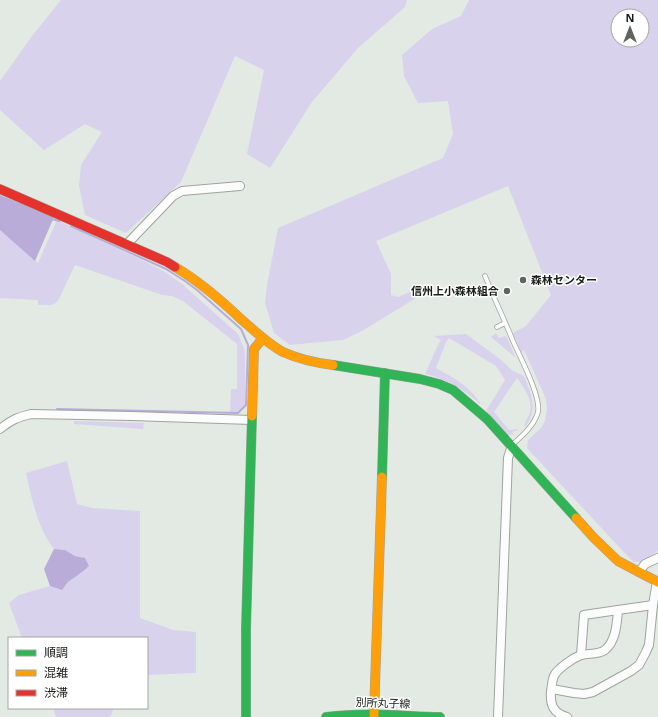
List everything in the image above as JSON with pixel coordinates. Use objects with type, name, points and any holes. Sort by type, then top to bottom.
[{"type":"street","points":[[127,244],[177,193],[186,190],[240,186]]},
{"type":"street","points":[[0,189],[167,262],[186,273],[227,306],[263,338],[282,351],[299,358],[319,363],[433,382],[453,390],[470,403],[512,445],[594,538],[618,561],[657,582],[649,645],[639,665],[594,692],[584,694],[552,688]]},
{"type":"street","points":[[246,717],[246,629],[254,349],[263,338]]},
{"type":"street","points":[[374,715],[385,373]]},
{"type":"street","points":[[0,429],[18,417],[32,414],[252,420]]},
{"type":"street","points":[[498,717],[508,458],[512,445]]},
{"type":"street","points":[[639,572],[645,564],[658,558]]},
{"type":"street","points":[[581,655],[584,614],[653,604]]},
{"type":"street","points":[[568,717],[563,716],[552,706],[552,680],[556,673],[566,664],[581,655],[599,653],[608,646],[612,641],[617,624],[618,610]]},
{"type":"street","name":"別所丸子線","points":[[326,717],[342,715],[440,717]]},
{"type":"lane","points":[[485,276],[530,378],[538,406],[538,411],[532,425],[512,445]]},
{"type":"lane","points":[[480,292],[490,288]]},
{"type":"lane","points":[[497,327],[505,323]]},
{"type":"shaded area","points":[[61,0],[407,0],[405,7],[358,48],[312,102],[270,168],[247,154],[264,70],[235,56],[181,182],[126,233],[85,215],[79,186],[81,165],[102,132],[85,124],[44,150],[0,110],[0,81],[32,36]]},
{"type":"shaded area","points":[[469,0],[658,0],[658,551],[641,562],[634,562],[621,549],[527,448],[528,440],[541,428],[545,421],[547,409],[546,399],[524,350],[521,352],[513,333],[526,326],[551,295],[508,186],[376,241],[391,274],[391,295],[398,297],[419,288],[421,295],[362,331],[343,340],[290,345],[274,333],[265,303],[278,228],[443,158],[453,134],[448,101],[418,103],[404,76],[402,55],[432,29],[461,16]]},
{"type":"shaded area","points":[[0,195],[54,217],[35,261],[0,230]]},
{"type":"shaded area","points":[[57,220],[165,272],[182,284],[238,334],[245,351],[245,405],[238,413],[230,413],[231,389],[237,389],[237,344],[183,301],[172,296],[162,295],[75,265],[58,301],[54,304],[38,305],[38,300],[0,298],[0,230],[38,263]]},
{"type":"shaded area","points":[[496,333],[499,338],[506,336],[516,358],[491,337]]},
{"type":"shaded area","points":[[466,334],[500,359],[513,371],[524,376],[531,395],[533,408],[532,414],[525,427],[525,422],[530,410],[530,400],[517,378],[494,412],[509,430],[518,430],[512,432],[514,435],[507,434],[486,411],[505,380],[496,366],[449,338],[446,342],[436,368],[466,387],[476,397],[480,404],[454,385],[425,374],[441,340],[434,336]]},
{"type":"shaded area","points":[[74,421],[144,423],[143,429],[74,424]]},
{"type":"shaded area","points":[[67,461],[77,504],[92,508],[140,511],[140,618],[173,630],[196,632],[196,673],[148,675],[148,637],[22,637],[9,603],[19,595],[50,586],[62,590],[68,582],[82,572],[85,558],[75,556],[65,550],[54,549],[43,532],[39,522],[26,473]]},
{"type":"shaded area","points":[[54,549],[65,550],[75,556],[85,558],[89,566],[68,582],[62,590],[50,586],[44,569]]},
{"type":"shaded area","points":[[53,709],[114,709],[110,717],[56,717]]},
{"type":"waterway","points":[[51,219],[60,221]]},
{"type":"waterway","points":[[57,409],[238,413],[246,405],[248,345],[241,329],[197,290],[166,269],[71,226]]},
{"type":"traffic: fast","points":[[333,365],[420,379],[439,384],[453,390],[487,419],[576,518]]},
{"type":"traffic: fast","points":[[382,477],[385,373]]},
{"type":"traffic: fast","points":[[246,717],[246,629],[252,416]]},
{"type":"traffic: fast","points":[[326,717],[369,715],[440,717]]},
{"type":"traffic: slow","points":[[175,267],[210,292],[277,349],[301,359],[333,365]]},
{"type":"traffic: slow","points":[[252,416],[254,349],[263,338]]},
{"type":"traffic: slow","points":[[374,715],[382,477]]},
{"type":"traffic: slow","points":[[576,518],[618,561],[658,582]]},
{"type":"traffic: jam","points":[[0,189],[167,262],[175,267]]},
{"type":"place","name":"森林センター","points":[[523,280]]},
{"type":"place","name":"信州上小森林組合","points":[[507,291]]}]
